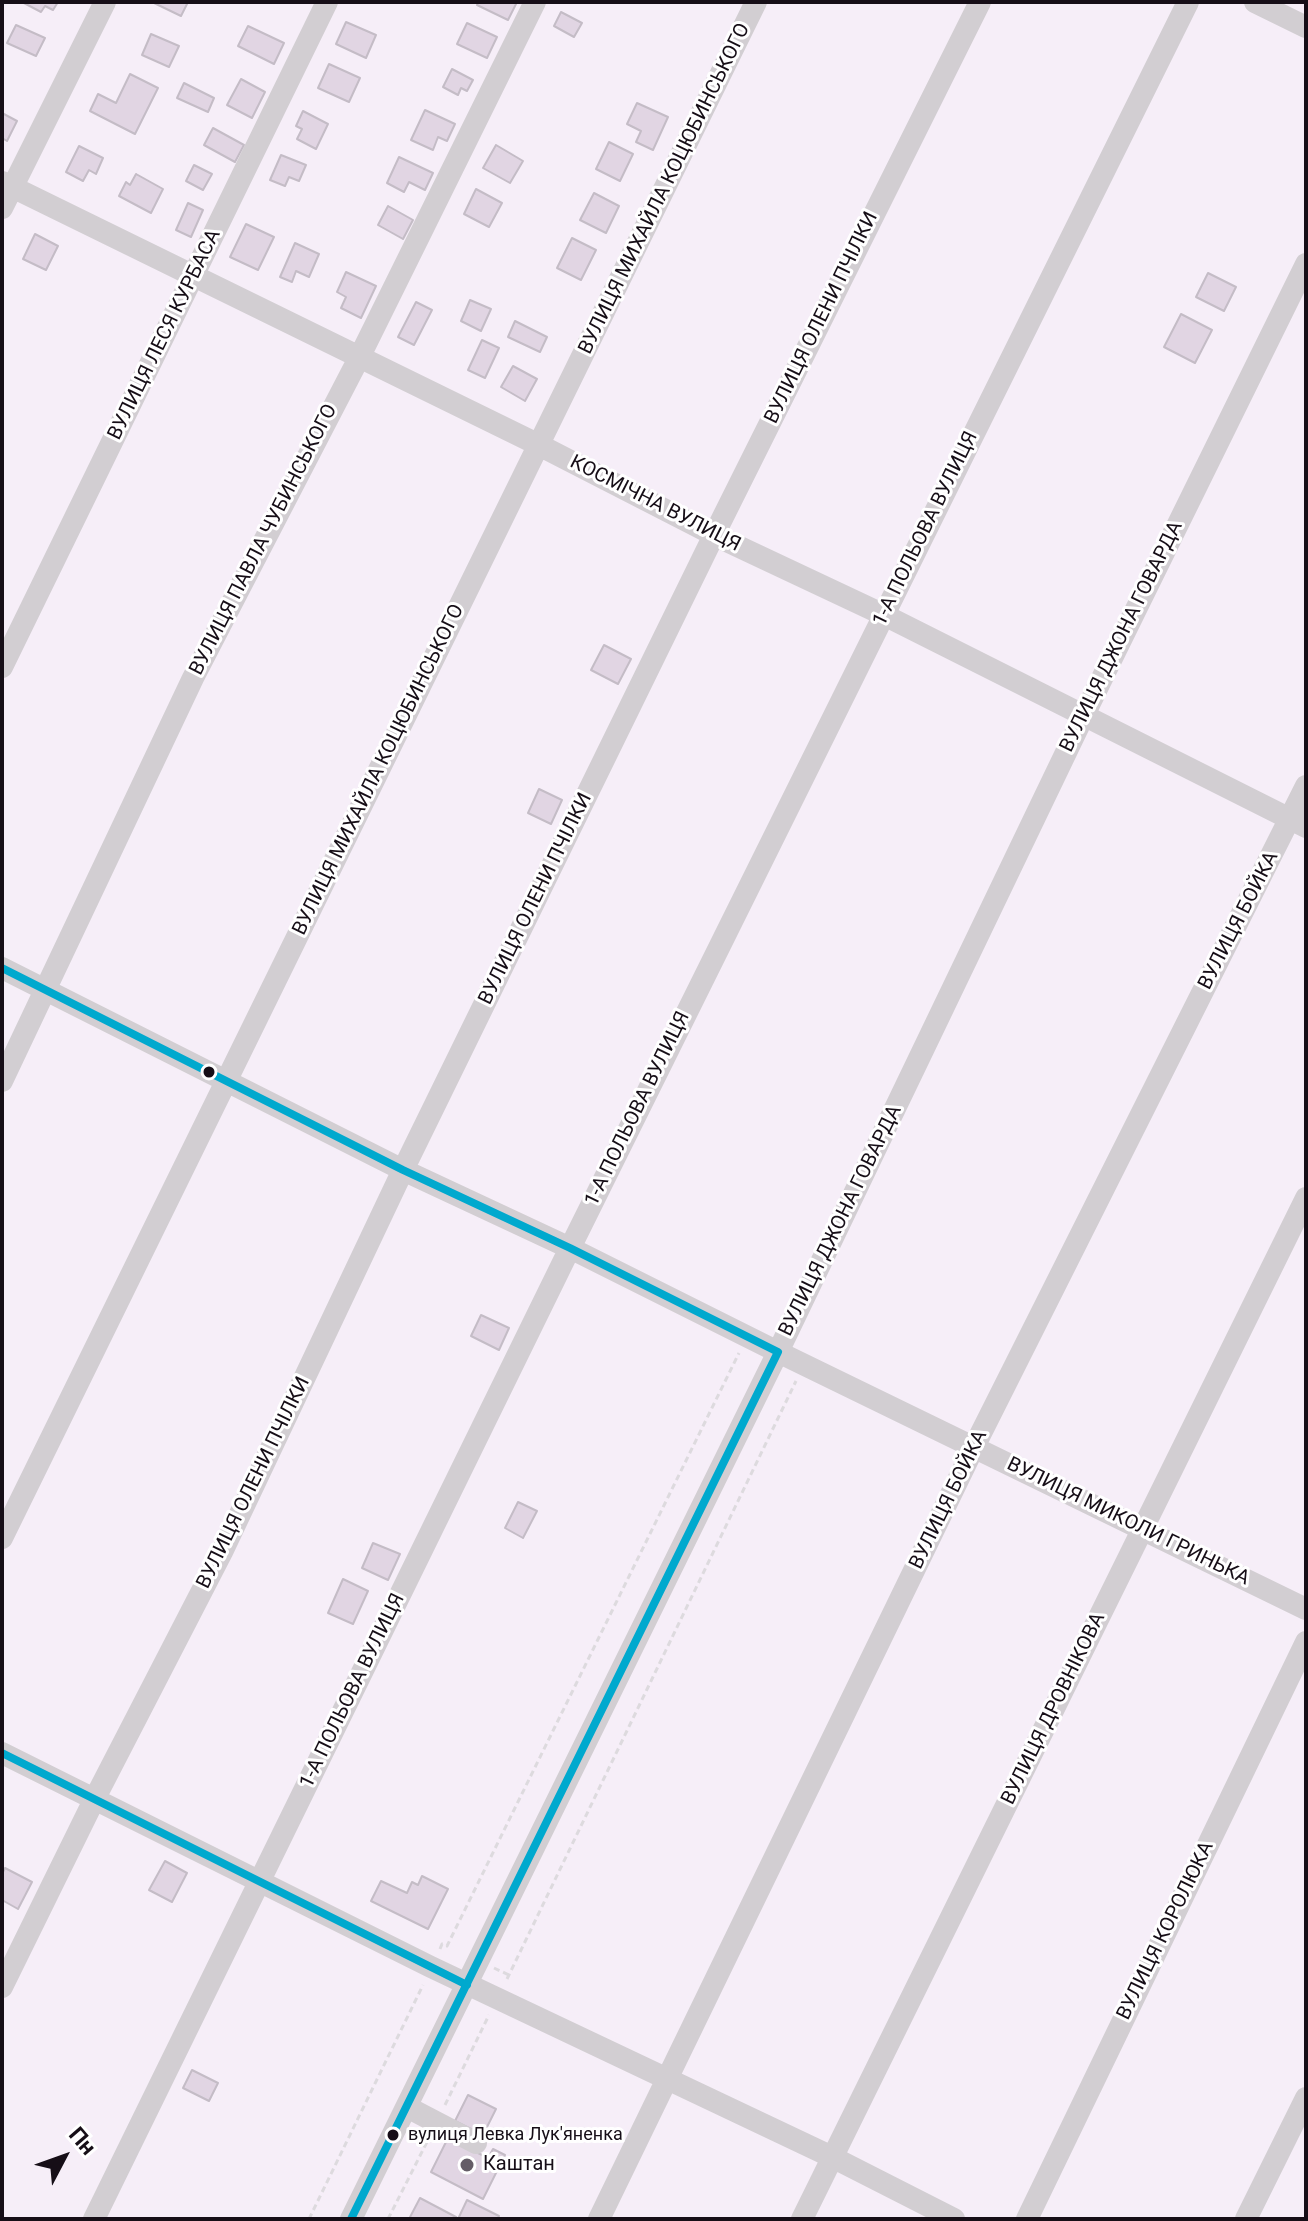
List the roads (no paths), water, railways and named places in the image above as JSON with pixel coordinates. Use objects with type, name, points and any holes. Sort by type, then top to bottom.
[{"type":"street","points":[[2,208],[7,185],[105,2]]},
{"type":"street","name":"ВУЛИЦЯ ЛЕСЯ КУРБАСА","points":[[2,667],[327,2]]},
{"type":"street","name":"ВУЛИЦЯ ПАВЛА ЧУБИНСЬКОГО","points":[[2,1081],[193,678],[359,358],[535,2]]},
{"type":"street","name":"ВУЛИЦЯ МИХАЙЛА КОЦЮБИНСЬКОГО","points":[[2,1538],[756,2]]},
{"type":"street","name":"ВУЛИЦЯ ОЛЕНИ ПЧІЛКИ","points":[[2,1987],[222,1552],[403,1170],[714,535],[980,2]]},
{"type":"street","name":"1-А ПОЛЬОВА ВУЛИЦЯ","points":[[94,2219],[570,1248],[1188,2]]},
{"type":"street","points":[[1255,2],[1306,27]]},
{"type":"street","name":"КОСМІЧНА ВУЛИЦЯ","points":[[7,185],[539,445],[714,535],[884,615],[1298,823]]},
{"type":"street","name":"ВУЛИЦЯ ДЖОНА ГОВАРДА","points":[[351,2219],[778,1352],[1084,715],[1306,264]]},
{"type":"street","name":"ВУЛИЦЯ БОЙКА","points":[[599,2219],[974,1447],[1298,823],[1306,786]]},
{"type":"street","name":"ВУЛИЦЯ МИКОЛИ ГРИНЬКА","points":[[2,968],[403,1170],[570,1248],[803,1365],[1306,1609]]},
{"type":"street","name":"ВУЛИЦЯ ДРОВНІКОВА","points":[[802,2219],[1306,1198]]},
{"type":"street","name":"ВУЛИЦЯ КОРОЛЮКА","points":[[1027,2219],[1306,1642]]},
{"type":"street","points":[[2,1753],[467,1985],[832,2157],[954,2219]]},
{"type":"street","points":[[1246,2219],[1306,2098]]},
{"type":"street","points":[[407,2107],[476,2143]]},
{"type":"place","name":"вулиця Левка Лук'яненка","points":[[393,2135]]},
{"type":"place","name":"Каштан","points":[[467,2165]]}]
